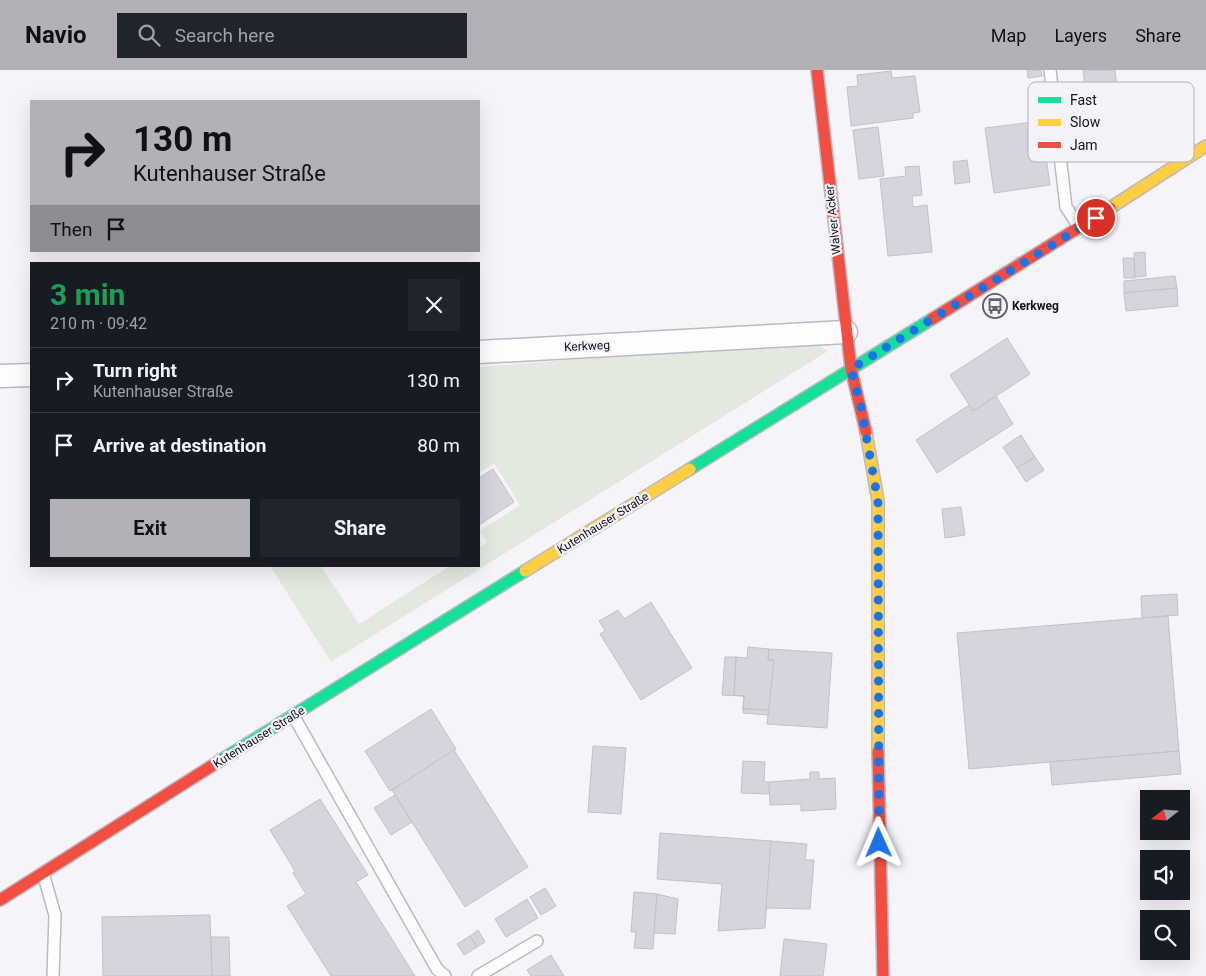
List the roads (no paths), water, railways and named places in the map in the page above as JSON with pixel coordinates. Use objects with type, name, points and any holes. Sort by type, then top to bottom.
[{"type":"street","name":"Walver Acker","points":[[817,70],[851,369],[861,407],[878,501],[878,786],[883,976]]},
{"type":"street","name":"Kutenhauser Straße","points":[[1194,154],[1206,146]]},
{"type":"street","name":"Kutenhauser Straße","points":[[0,900],[293,715],[1080,228],[1181,162]]},
{"type":"street","name":"Kerkweg","points":[[480,352],[846,332]]},
{"type":"street","points":[[0,376],[30,375]]},
{"type":"lane","points":[[1061,162],[1066,207],[1080,228]]},
{"type":"lane","points":[[293,715],[437,969],[445,976]]},
{"type":"lane","points":[[43,873],[55,915],[53,976]]},
{"type":"lane","points":[[478,976],[537,941]]},
{"type":"place","name":"Kerkweg","points":[[995,306]]}]
